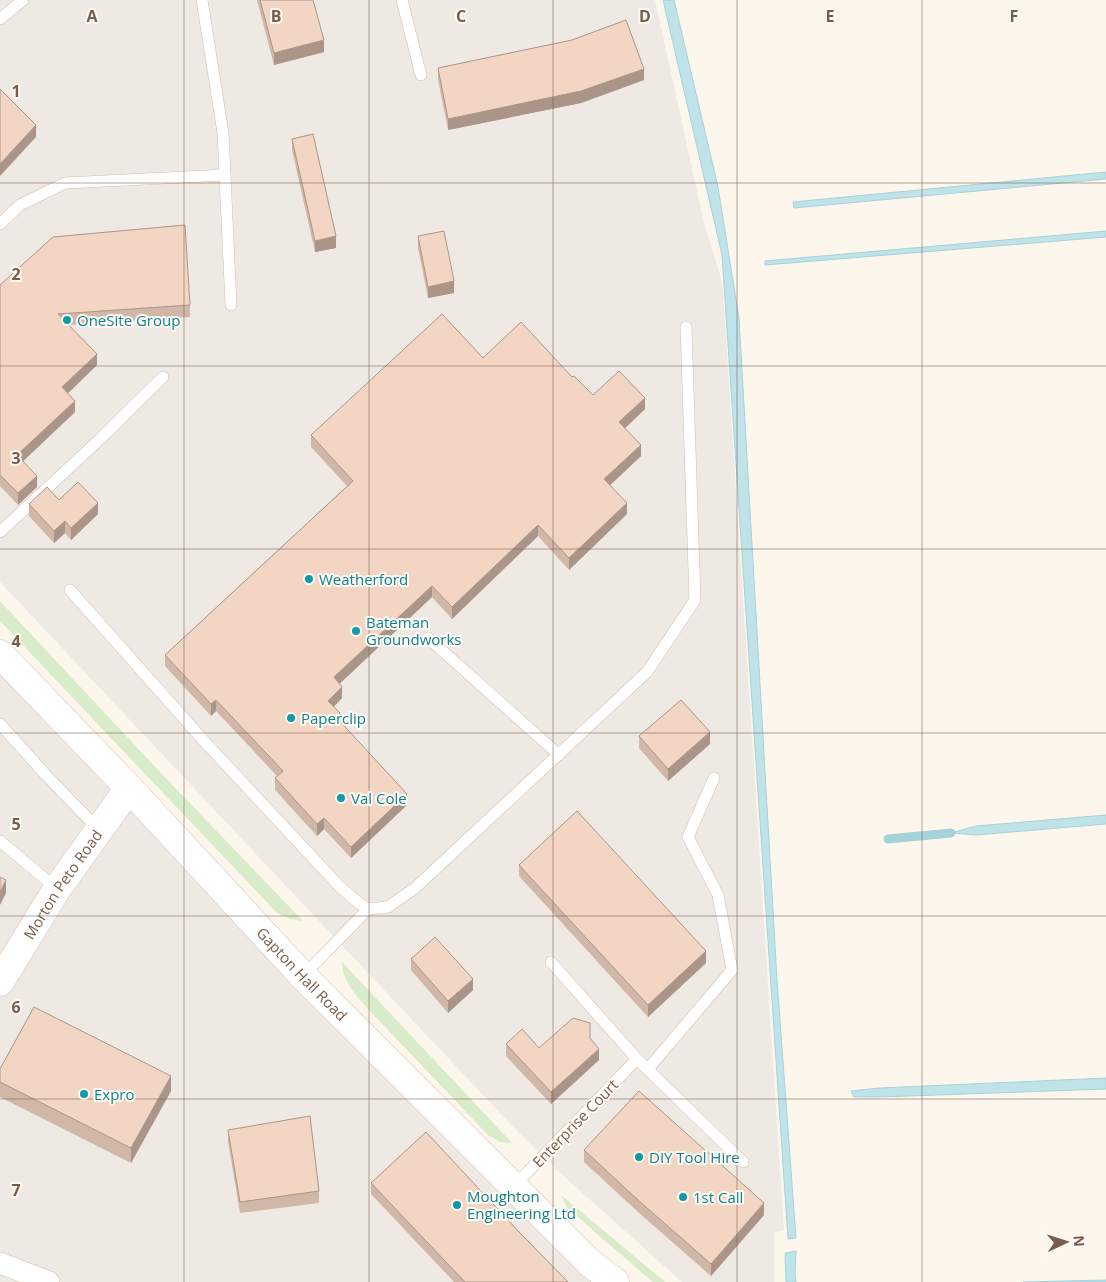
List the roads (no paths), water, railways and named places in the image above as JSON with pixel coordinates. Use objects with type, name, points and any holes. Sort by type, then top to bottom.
[{"type":"street","name":"Gapton Hall Road","points":[[0,654],[129,788],[303,976],[590,1263],[615,1282]]},
{"type":"street","name":"Morton Peto Road","points":[[0,982],[57,889],[129,788]]},
{"type":"street","points":[[0,1262],[49,1282]]},
{"type":"lane","points":[[0,19],[23,0]]},
{"type":"lane","points":[[202,0],[223,133],[231,305]]},
{"type":"lane","points":[[402,0],[421,75]]},
{"type":"lane","points":[[0,224],[20,205],[65,184],[225,175]]},
{"type":"lane","points":[[70,590],[217,756],[340,887],[368,909],[388,908],[416,888],[647,672],[695,600],[686,327]]},
{"type":"lane","points":[[0,532],[100,439],[163,377]]},
{"type":"lane","points":[[428,638],[559,755]]},
{"type":"lane","points":[[0,724],[99,830]]},
{"type":"lane","points":[[648,1069],[732,970],[718,895],[688,837],[714,778]]},
{"type":"lane","points":[[0,841],[57,889]]},
{"type":"lane","points":[[303,976],[368,909]]},
{"type":"lane","points":[[551,962],[637,1059],[743,1162]]},
{"type":"lane","name":"Enterprise Court","points":[[514,1186],[637,1059]]},
{"type":"water","points":[[663,0],[674,0],[718,187],[739,318],[777,980],[796,1238],[788,1239],[722,255]]},
{"type":"water","points":[[1106,172],[1106,179],[794,208],[793,202]]},
{"type":"water","points":[[1106,231],[1106,237],[765,265],[765,261]]},
{"type":"water","points":[[1106,815],[1106,824],[976,835],[951,833],[976,826]]},
{"type":"water","points":[[1106,1078],[1106,1089],[880,1097],[854,1097],[851,1091],[880,1088]]},
{"type":"water","points":[[796,1251],[796,1282],[786,1282],[785,1253]]},
{"type":"water","points":[[1106,1280],[1106,1282],[1023,1282]]},
{"type":"waterway","points":[[888,839],[951,833]]},
{"type":"place","name":"OneSite Group","points":[[67,320]]},
{"type":"place","name":"Weatherford","points":[[309,579]]},
{"type":"place","name":"Bateman Groundworks","points":[[356,631]]},
{"type":"place","name":"Paperclip","points":[[291,718]]},
{"type":"place","name":"Val Cole","points":[[341,798]]},
{"type":"place","name":"Expro","points":[[84,1094]]},
{"type":"place","name":"DIY Tool Hire","points":[[639,1157]]},
{"type":"place","name":"1st Call","points":[[683,1197]]},
{"type":"place","name":"Moughton Engineering Ltd","points":[[457,1205]]}]
